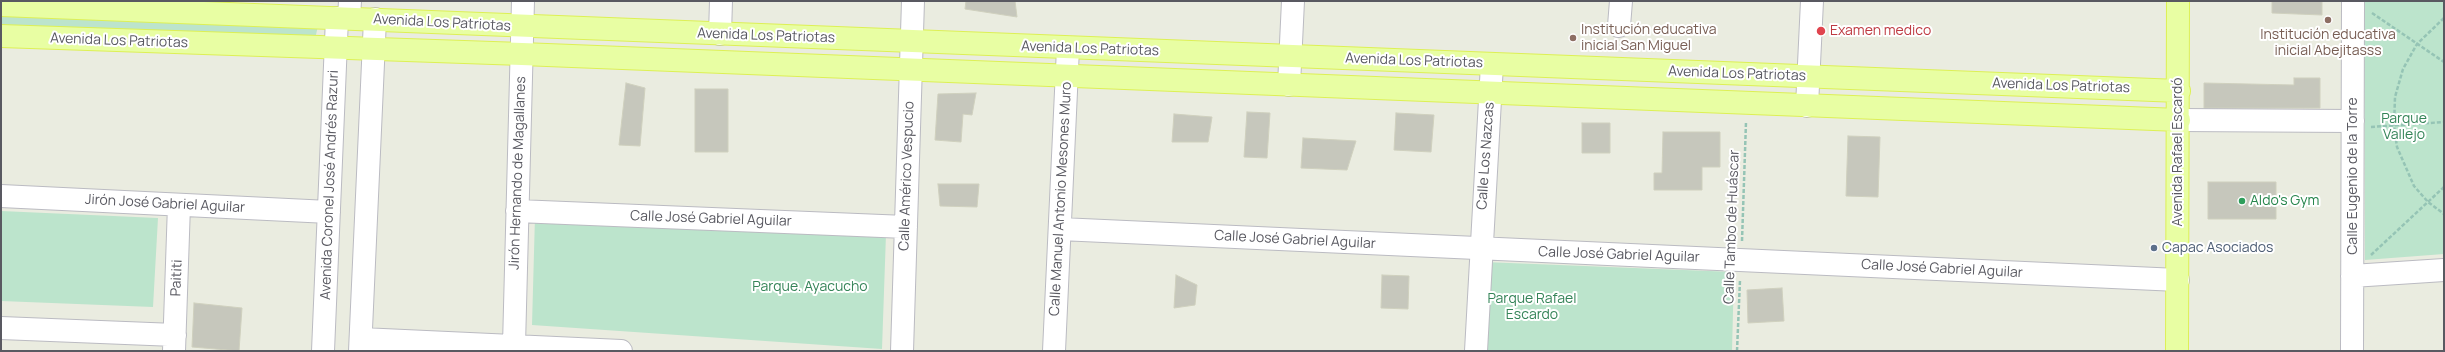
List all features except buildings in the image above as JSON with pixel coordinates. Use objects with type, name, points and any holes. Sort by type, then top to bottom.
[{"type":"main road","name":"Avenida Rafael Escardó","points":[[2178,1],[2178,351]]},
{"type":"main road","name":"Avenida Los Patriotas","points":[[1,5],[345,12],[375,19],[522,26],[2179,91]]},
{"type":"main road","name":"Avenida Los Patriotas","points":[[1,36],[522,54],[2179,120]]},
{"type":"street","name":"Jirón Hernando de Magallanes","points":[[514,345],[523,1]]},
{"type":"street","points":[[720,34],[721,1]]},
{"type":"street","name":"Calle Américo Vespucio","points":[[902,351],[913,1]]},
{"type":"street","points":[[1289,85],[1293,1]]},
{"type":"street","points":[[1619,26],[1621,1]]},
{"type":"street","points":[[1807,106],[1812,1]]},
{"type":"street","name":"Calle Eugenio de la Torre","points":[[2352,351],[2352,276],[2359,124],[2362,6]]},
{"type":"street","name":"Avenida Coronel José Andrés Razuri","points":[[323,351],[336,48],[345,12]]},
{"type":"street","points":[[375,19],[360,345],[514,345],[620,351]]},
{"type":"street","name":"Calle Manuel Antonio Mesones Muro","points":[[1054,351],[1068,48]]},
{"type":"street","name":"Calle Los Nazcas","points":[[1476,351],[1480,248],[1492,64]]},
{"type":"street","points":[[2179,120],[2359,124]]},
{"type":"street","name":"Jirón José Gabriel Aguilar","points":[[1,196],[329,212]]},
{"type":"street","name":"Paititi","points":[[174,343],[179,205]]},
{"type":"street","name":"Calle José Gabriel Aguilar","points":[[517,211],[906,227]]},
{"type":"street","name":"Calle José Gabriel Aguilar","points":[[1060,229],[2178,280]]},
{"type":"street","points":[[2352,276],[2444,270]]},
{"type":"street","points":[[1,328],[174,343]]},
{"type":"path","points":[[2362,6],[2444,62]]},
{"type":"path","points":[[2444,18],[2417,44],[2403,69],[2395,97],[2394,126],[2397,147],[2404,167],[2414,186],[2428,202],[2444,214]]},
{"type":"path","name":"Calle Tambo de Huáscar","points":[[1737,351],[1747,103]]},
{"type":"path","points":[[2359,124],[2394,126],[2444,122]]},
{"type":"path","points":[[2370,256],[2444,187]]},
{"type":"green space","name":"Parque Vallejo","points":[[2364,1],[2444,1],[2444,254],[2365,260]]},
{"type":"green space","points":[[1,11],[318,26],[315,39],[1,27]]},
{"type":"green space","points":[[1,211],[158,218],[153,307],[1,301]]},
{"type":"green space","name":"Parque. Ayacucho","points":[[535,216],[886,234],[882,349],[532,325]]},
{"type":"green space","name":"Parque Rafael Escardo","points":[[1484,262],[1734,272],[1732,351],[1480,351]]},
{"type":"place","name":"Institución educativa inicial Abejitasss","points":[[2328,20]]},
{"type":"place","name":"Examen medico","points":[[1821,31]]},
{"type":"place","name":"Institución educativa inicial San Miguel","points":[[1573,38]]},
{"type":"place","name":"Aldo's Gym","points":[[2242,201]]},
{"type":"place","name":"Capac Asociados","points":[[2154,248]]}]
